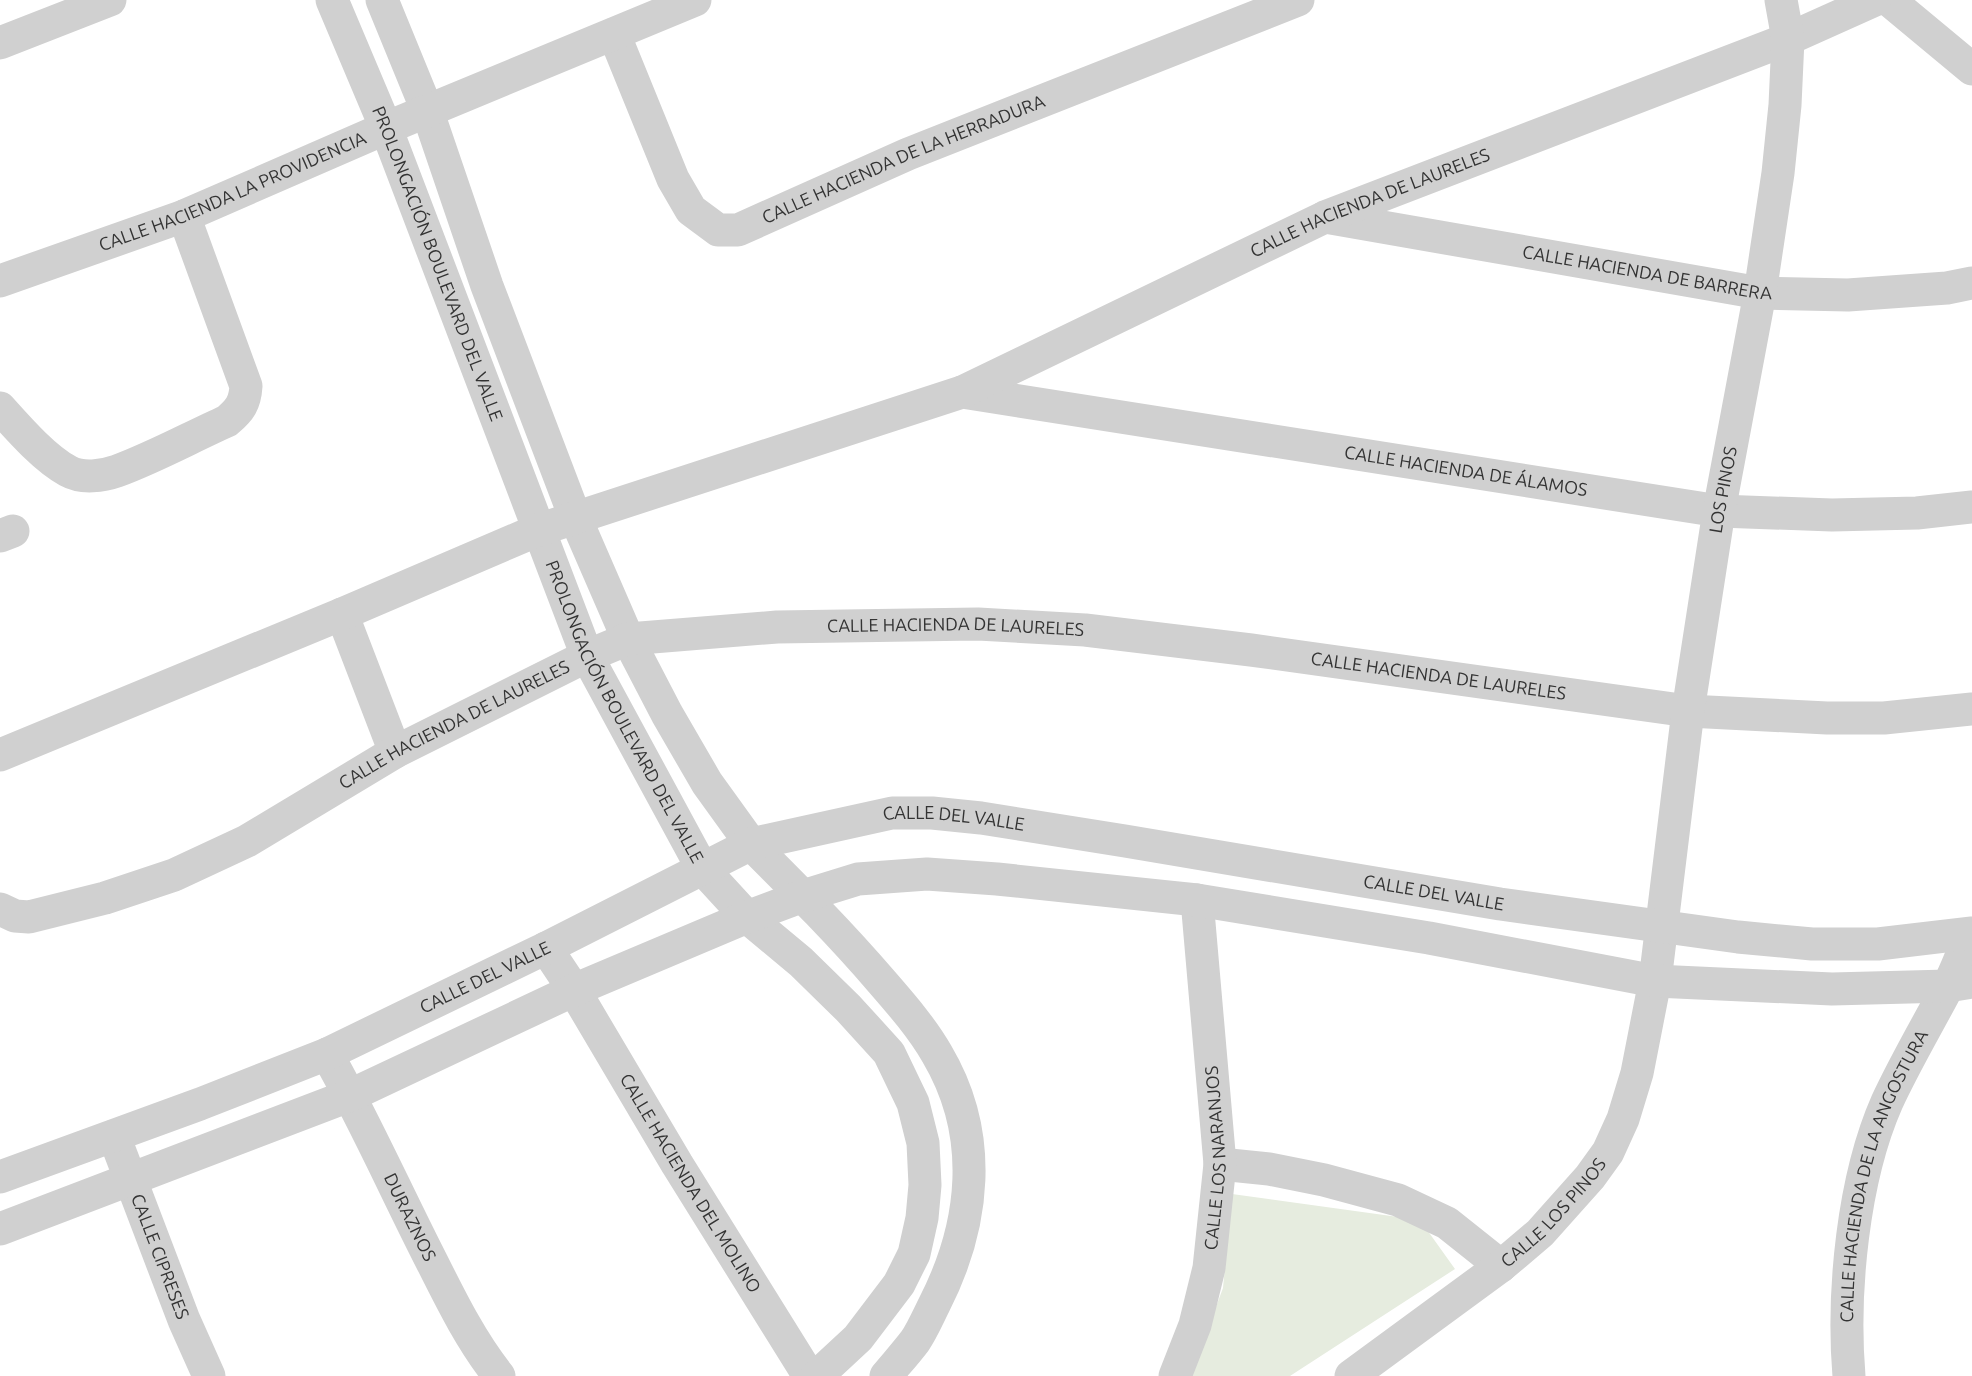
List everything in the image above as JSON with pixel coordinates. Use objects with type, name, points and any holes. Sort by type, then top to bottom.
[{"type":"street","points":[[0,44],[110,0]]},
{"type":"street","name":"PROLONGACIÓN BOULEVARD DEL VALLE","points":[[332,0],[386,128],[587,656],[702,868],[747,917],[801,962],[848,1008],[889,1053],[913,1103],[923,1143],[925,1185],[922,1218],[914,1254],[899,1284],[858,1338],[817,1376]]},
{"type":"street","name":"PROLONGACIÓN BOULEVARD DEL VALLE","points":[[382,0],[427,110],[487,286],[575,517],[628,639],[667,714],[707,783],[751,844],[868,965],[908,1012],[938,1054],[954,1091],[967,1133],[969,1186],[968,1206],[959,1245],[944,1285],[916,1340],[886,1376]]},
{"type":"street","name":"CALLE HACIENDA LA PROVIDENCIA","points":[[0,281],[184,216],[427,110],[695,0]]},
{"type":"street","name":"CALLE HACIENDA DE LA HERRADURA","points":[[614,34],[673,179],[691,210],[718,230],[738,230],[908,154],[1298,0]]},
{"type":"street","name":"LOS PINOS","points":[[1655,981],[1688,711],[1719,511],[1760,293],[1778,173],[1785,105],[1788,39],[1781,0]]},
{"type":"street","name":"CALLE HACIENDA DE LAURELES","points":[[0,755],[342,614],[538,530],[962,392],[1325,217],[1788,39],[1875,0]]},
{"type":"street","points":[[1889,0],[1972,69]]},
{"type":"street","points":[[0,408],[48,456],[68,471],[79,475],[94,476],[116,471],[227,421],[241,410],[245,400],[246,386],[184,216]]},
{"type":"street","name":"CALLE HACIENDA DE BARRERA","points":[[1325,217],[1760,293],[1848,295],[1947,288],[1972,283]]},
{"type":"street","name":"CALLE HACIENDA DE ÁLAMOS","points":[[962,392],[1719,511],[1832,515],[1917,513],[1972,507]]},
{"type":"street","points":[[342,614],[395,752]]},
{"type":"street","name":"CALLE HACIENDA DE LAURELES","points":[[0,909],[15,916],[29,917],[105,898],[174,875],[247,841],[395,752],[587,656],[628,639],[789,627],[978,624],[1085,630],[1251,650],[1688,711],[1827,718],[1884,718],[1972,709]]},
{"type":"street","name":"CALLE DEL VALLE","points":[[0,1177],[327,1054],[546,948],[751,844],[892,813],[932,813],[1125,841],[1489,902],[1663,927],[1812,944],[1878,944],[1971,933]]},
{"type":"street","points":[[0,1229],[351,1095],[574,990],[747,917],[858,879],[927,874],[1197,900],[1429,938],[1655,981],[1832,988],[1960,984]]},
{"type":"street","name":"CALLE LOS NARANJOS","points":[[1175,1376],[1195,1325],[1209,1269],[1220,1164],[1197,900]]},
{"type":"street","name":"CALLE HACIENDA DE LA ANGOSTURA","points":[[1849,1376],[1848,1286],[1857,1211],[1870,1150],[1887,1103],[1960,984],[1971,933]]},
{"type":"street","name":"CALLE HACIENDA DEL MOLINO","points":[[546,948],[574,990],[677,1164],[809,1376]]},
{"type":"street","name":"CALLE LOS PINOS","points":[[1351,1376],[1501,1266],[1540,1233],[1567,1206],[1590,1177],[1608,1152],[1623,1119],[1637,1073],[1655,981]]},
{"type":"street","name":"DURAZNOS","points":[[327,1054],[351,1095],[400,1201],[456,1310],[483,1357],[499,1376]]},
{"type":"street","name":"CALLE CIPRESES","points":[[114,1136],[184,1320],[208,1376]]},
{"type":"street","points":[[1220,1164],[1280,1171],[1398,1200],[1447,1223],[1501,1266]]},
{"type":"shaded area","points":[[1232,1194],[1420,1220],[1455,1269],[1290,1376],[1190,1376],[1223,1288]]}]
